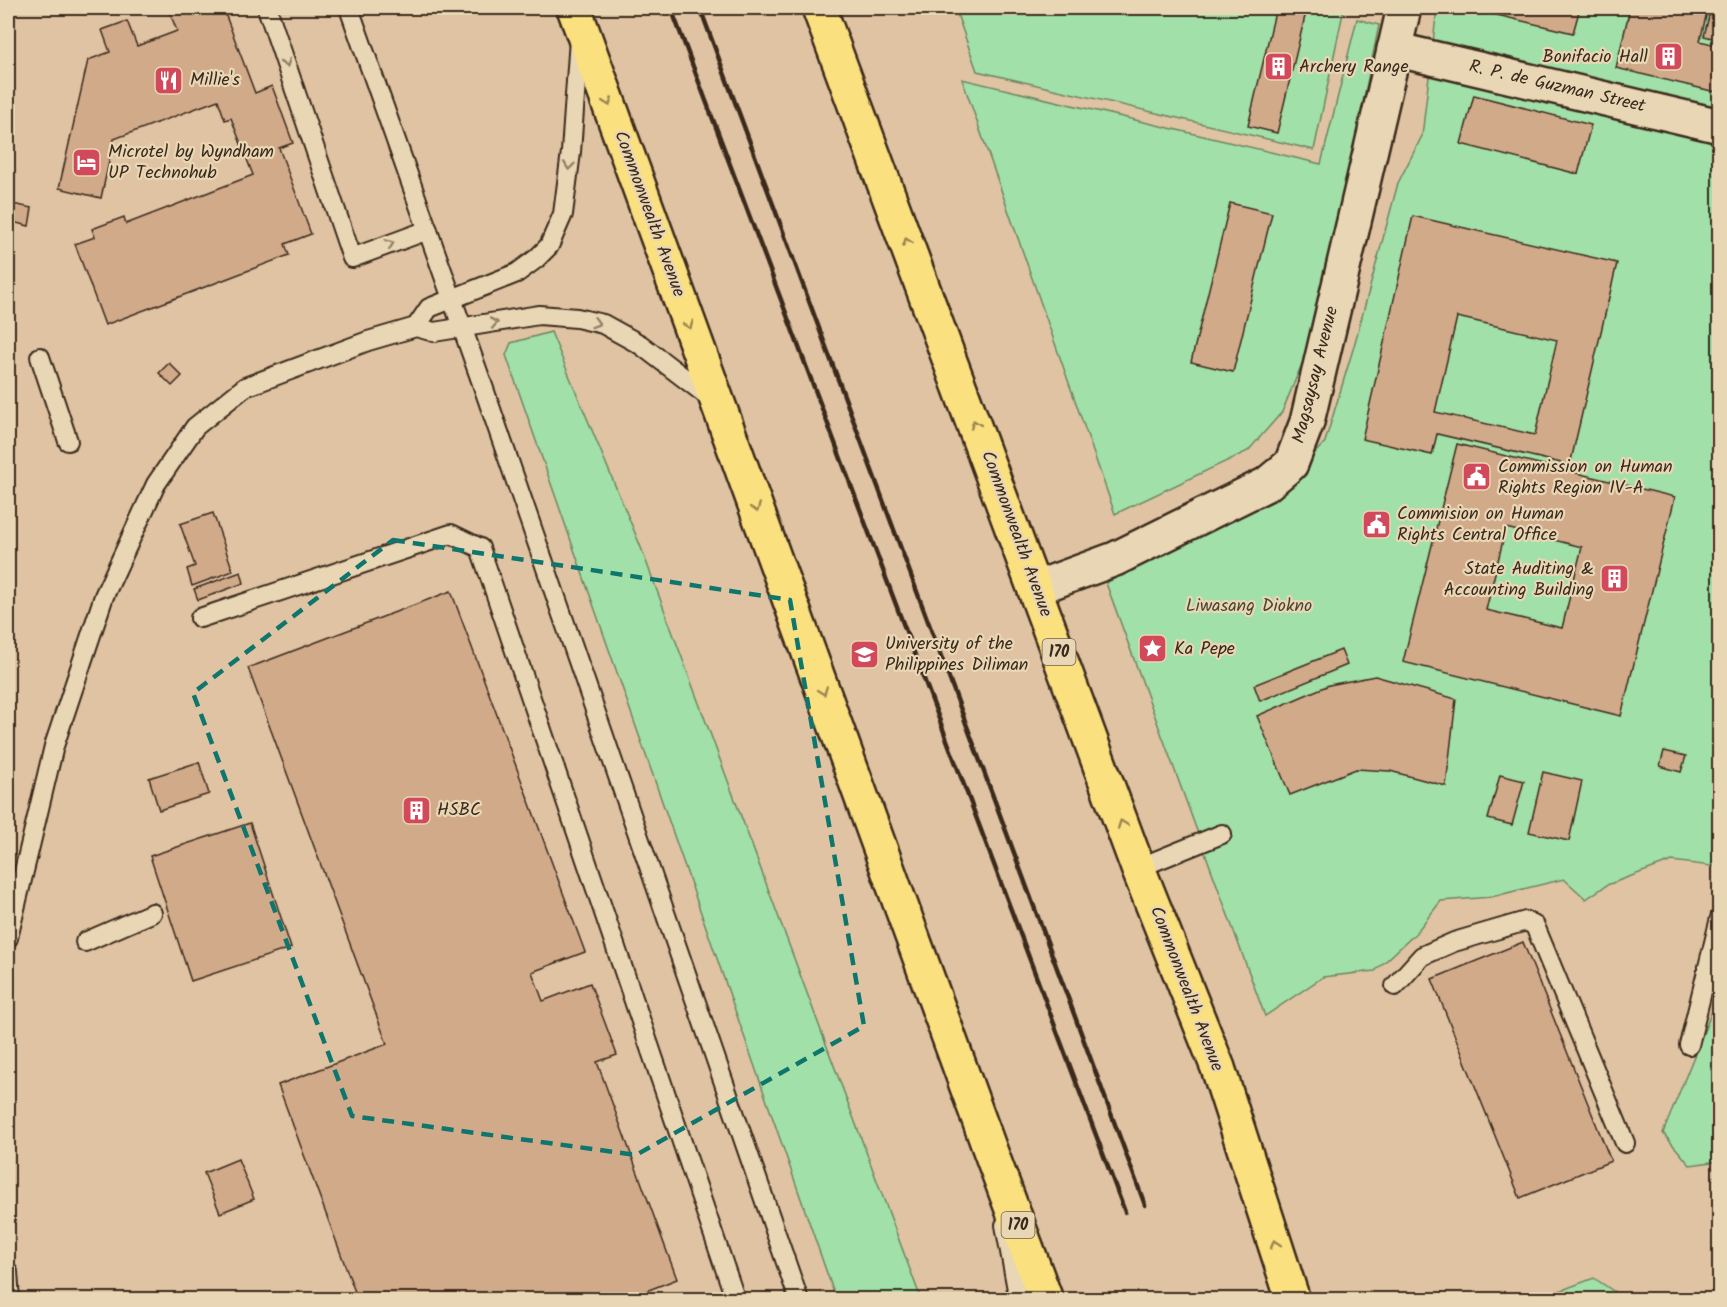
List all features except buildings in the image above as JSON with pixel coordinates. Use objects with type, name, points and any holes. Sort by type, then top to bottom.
[{"type":"main road","name":"Commonwealth Avenue","points":[[819,8],[1138,868],[1218,1068],[1293,1299]]},
{"type":"main road","name":"Commonwealth Avenue","points":[[577,16],[1046,1299]]},
{"type":"street","name":"Magsaysay Avenue","points":[[1035,588],[1115,559],[1148,544],[1267,484],[1291,464],[1307,423],[1404,8]]},
{"type":"street","name":"R. P. de Guzman Street","points":[[1394,49],[1719,126]]},
{"type":"lane","points":[[267,8],[352,258],[428,230]]},
{"type":"lane","points":[[349,8],[453,298],[799,1299]]},
{"type":"lane","points":[[416,327],[429,308],[517,273],[549,246],[563,214],[571,152],[577,16]]},
{"type":"lane","points":[[8,938],[58,735],[104,596],[156,484],[195,427],[245,387],[368,341],[416,327],[434,332],[539,315],[577,318],[603,324],[641,345],[718,403]]},
{"type":"lane","points":[[40,357],[68,441]]},
{"type":"lane","points":[[200,618],[451,534],[480,548],[734,1294]]},
{"type":"lane","points":[[1138,868],[1222,834]]},
{"type":"lane","points":[[85,942],[152,913]]},
{"type":"lane","points":[[1689,1045],[1719,918]]},
{"type":"lane","points":[[1395,986],[1422,956],[1454,942],[1526,921],[1534,926],[1625,1143]]},
{"type":"lane","points":[[990,1150],[1008,1299]]},
{"type":"lane","points":[[990,1150],[1019,1299]]},
{"type":"lane","points":[[8,1272],[10,1299]]},
{"type":"highlighted area","points":[[393,540],[790,600],[864,1026],[636,1155],[352,1116],[193,693]]},
{"type":"shaded area","name":"University of the Philippines Diliman","points":[[8,8],[1719,8],[1719,1299],[8,1299]]},
{"type":"green space","points":[[955,8],[1344,8],[1314,150],[977,71]]},
{"type":"green space","name":"Liwasang Diokno","points":[[1437,8],[1719,8],[1719,867],[1672,861],[1607,885],[1586,899],[1564,879],[1491,897],[1441,901],[1415,934],[1375,971],[1323,977],[1265,1016],[1106,583],[1280,491],[1325,442],[1354,346],[1398,183],[1422,136]]},
{"type":"green space","points":[[1357,19],[1379,25],[1316,330],[1282,412],[1248,451],[1115,514],[962,79],[1321,164]]},
{"type":"green space","points":[[551,332],[640,545],[921,1299],[836,1299],[506,355],[511,343]]},
{"type":"green space","points":[[1719,994],[1719,1161],[1690,1165],[1663,1133]]},
{"type":"green space","points":[[1594,1278],[1625,1299],[1538,1299]]},
{"type":"railway","points":[[671,8],[1125,1212]]},
{"type":"railway","points":[[700,8],[1145,1205]]},
{"type":"place","name":"Bonifacio Hall","points":[[1669,57]]},
{"type":"place","name":"Archery Range","points":[[1278,67]]},
{"type":"place","name":"Millie's","points":[[169,80]]},
{"type":"place","name":"Microtel by Wyndham UP Technohub","points":[[87,162]]},
{"type":"place","name":"Commission on Human Rights Region IV-A","points":[[1477,477]]},
{"type":"place","name":"Commision on Human Rights Central Office","points":[[1376,524]]},
{"type":"place","name":"State Auditing & Accounting Building","points":[[1615,579]]},
{"type":"place","name":"Ka Pepe","points":[[1153,649]]},
{"type":"place","name":"University of the Philippines Diliman","points":[[864,654]]},
{"type":"place","name":"HSBC","points":[[416,810]]}]
